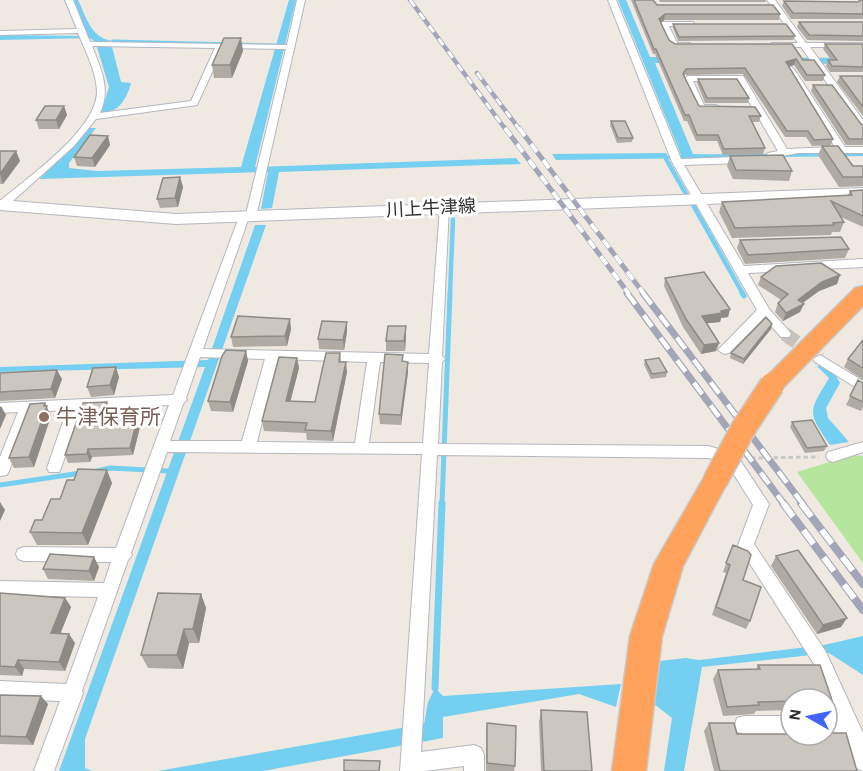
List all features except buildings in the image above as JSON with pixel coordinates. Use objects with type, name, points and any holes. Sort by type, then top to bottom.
[{"type":"highway","points":[[629,771],[646,636],[669,564],[743,429],[772,384],[863,293]]},
{"type":"main road","name":"川上牛津線","points":[[1,206],[122,217],[176,219],[863,194]]},
{"type":"street","points":[[1,206],[72,142],[93,117],[99,104],[102,87],[86,39],[69,0]]},
{"type":"street","points":[[44,771],[248,217],[301,0]]},
{"type":"street","points":[[612,0],[677,162],[731,243],[740,270],[764,311],[785,334]]},
{"type":"street","points":[[773,3],[863,127]]},
{"type":"street","points":[[764,6],[785,3]]},
{"type":"street","points":[[777,24],[799,23]]},
{"type":"street","points":[[698,24],[664,24],[674,45],[698,45]]},
{"type":"street","points":[[0,33],[86,39],[104,43],[290,47]]},
{"type":"street","points":[[769,45],[863,45]]},
{"type":"street","points":[[93,117],[194,103],[220,46]]},
{"type":"street","points":[[790,69],[842,150]]},
{"type":"street","points":[[723,108],[700,108],[688,79],[740,78],[783,151]]},
{"type":"street","points":[[800,86],[812,86]]},
{"type":"street","points":[[746,108],[757,108]]},
{"type":"street","points":[[677,162],[772,159],[771,155],[783,151],[863,150]]},
{"type":"street","points":[[445,208],[438,359],[410,762],[474,755],[474,771]]},
{"type":"street","points":[[740,270],[863,263]]},
{"type":"street","points":[[724,350],[764,311]]},
{"type":"street","points":[[197,353],[438,359]]},
{"type":"street","points":[[248,447],[273,355]]},
{"type":"street","points":[[361,449],[374,358]]},
{"type":"street","points":[[820,359],[863,387]]},
{"type":"street","points":[[0,408],[180,400]]},
{"type":"street","points":[[54,468],[76,405]]},
{"type":"street","points":[[2,471],[27,407]]},
{"type":"street","points":[[164,446],[708,452],[761,504],[746,545],[815,650],[851,725],[863,761]]},
{"type":"street","points":[[833,456],[863,447]]},
{"type":"street","points":[[24,554],[124,555]]},
{"type":"street","points":[[0,588],[111,590]]},
{"type":"street","points":[[0,690],[74,693]]},
{"type":"street","points":[[744,725],[779,725]]},
{"type":"street","points":[[839,725],[851,725]]},
{"type":"path","points":[[723,469],[833,456]]},
{"type":"green space","points":[[852,455],[863,456],[863,563],[797,472]]},
{"type":"water","points":[[74,0],[78,0],[87,21],[95,32],[113,41],[101,42],[103,46],[112,47],[121,82],[131,83],[121,104],[107,112],[101,113],[109,87],[97,47],[99,45],[90,38],[0,40],[0,35],[88,36]]},
{"type":"water","points":[[289,0],[296,0],[255,167],[516,158],[521,164],[279,172],[272,208],[261,209],[268,172],[39,179],[70,150],[89,128],[96,128],[69,163],[69,168],[97,171],[241,167]]},
{"type":"water","points":[[618,0],[626,0],[650,57],[863,58],[863,64],[655,63],[693,154],[863,153],[863,156],[556,160],[552,154],[666,153],[668,156],[681,155]]},
{"type":"water","points":[[255,225],[266,225],[85,739],[85,768],[92,771],[59,771],[205,367],[0,372],[0,367],[208,360]]},
{"type":"water","points":[[820,365],[835,374],[840,383],[826,408],[828,418],[849,442],[830,445],[814,418],[813,412],[817,398],[829,378],[817,366]]},
{"type":"water","points":[[863,636],[863,675],[829,653],[702,667],[684,771],[664,771],[672,718],[654,704],[659,661],[686,658],[699,660],[824,645]]},
{"type":"water","points":[[621,684],[616,707],[579,694],[443,717],[443,738],[263,771],[158,771],[424,724],[428,702],[435,688],[443,696]]},
{"type":"waterway","points":[[113,41],[276,45]]},
{"type":"waterway","points":[[666,159],[686,194]]},
{"type":"waterway","points":[[693,205],[743,294]]},
{"type":"waterway","points":[[450,294],[453,219]]},
{"type":"waterway","points":[[442,504],[450,293]]},
{"type":"waterway","points":[[97,471],[110,468],[168,471]]},
{"type":"waterway","points":[[0,485],[81,473]]},
{"type":"waterway","points":[[435,688],[442,503]]},
{"type":"tunnel","points":[[785,334],[820,359]]},
{"type":"railway","points":[[410,0],[506,130]]},
{"type":"railway","points":[[477,73],[520,130]]},
{"type":"railway","points":[[505,128],[629,294]]},
{"type":"railway","points":[[519,128],[644,294]]},
{"type":"railway","points":[[627,293],[784,504]]},
{"type":"railway","points":[[643,293],[803,504]]},
{"type":"railway","points":[[783,503],[863,610]]},
{"type":"railway","points":[[801,503],[863,584]]},
{"type":"place","name":"牛津保育所","points":[[44,417]]}]
